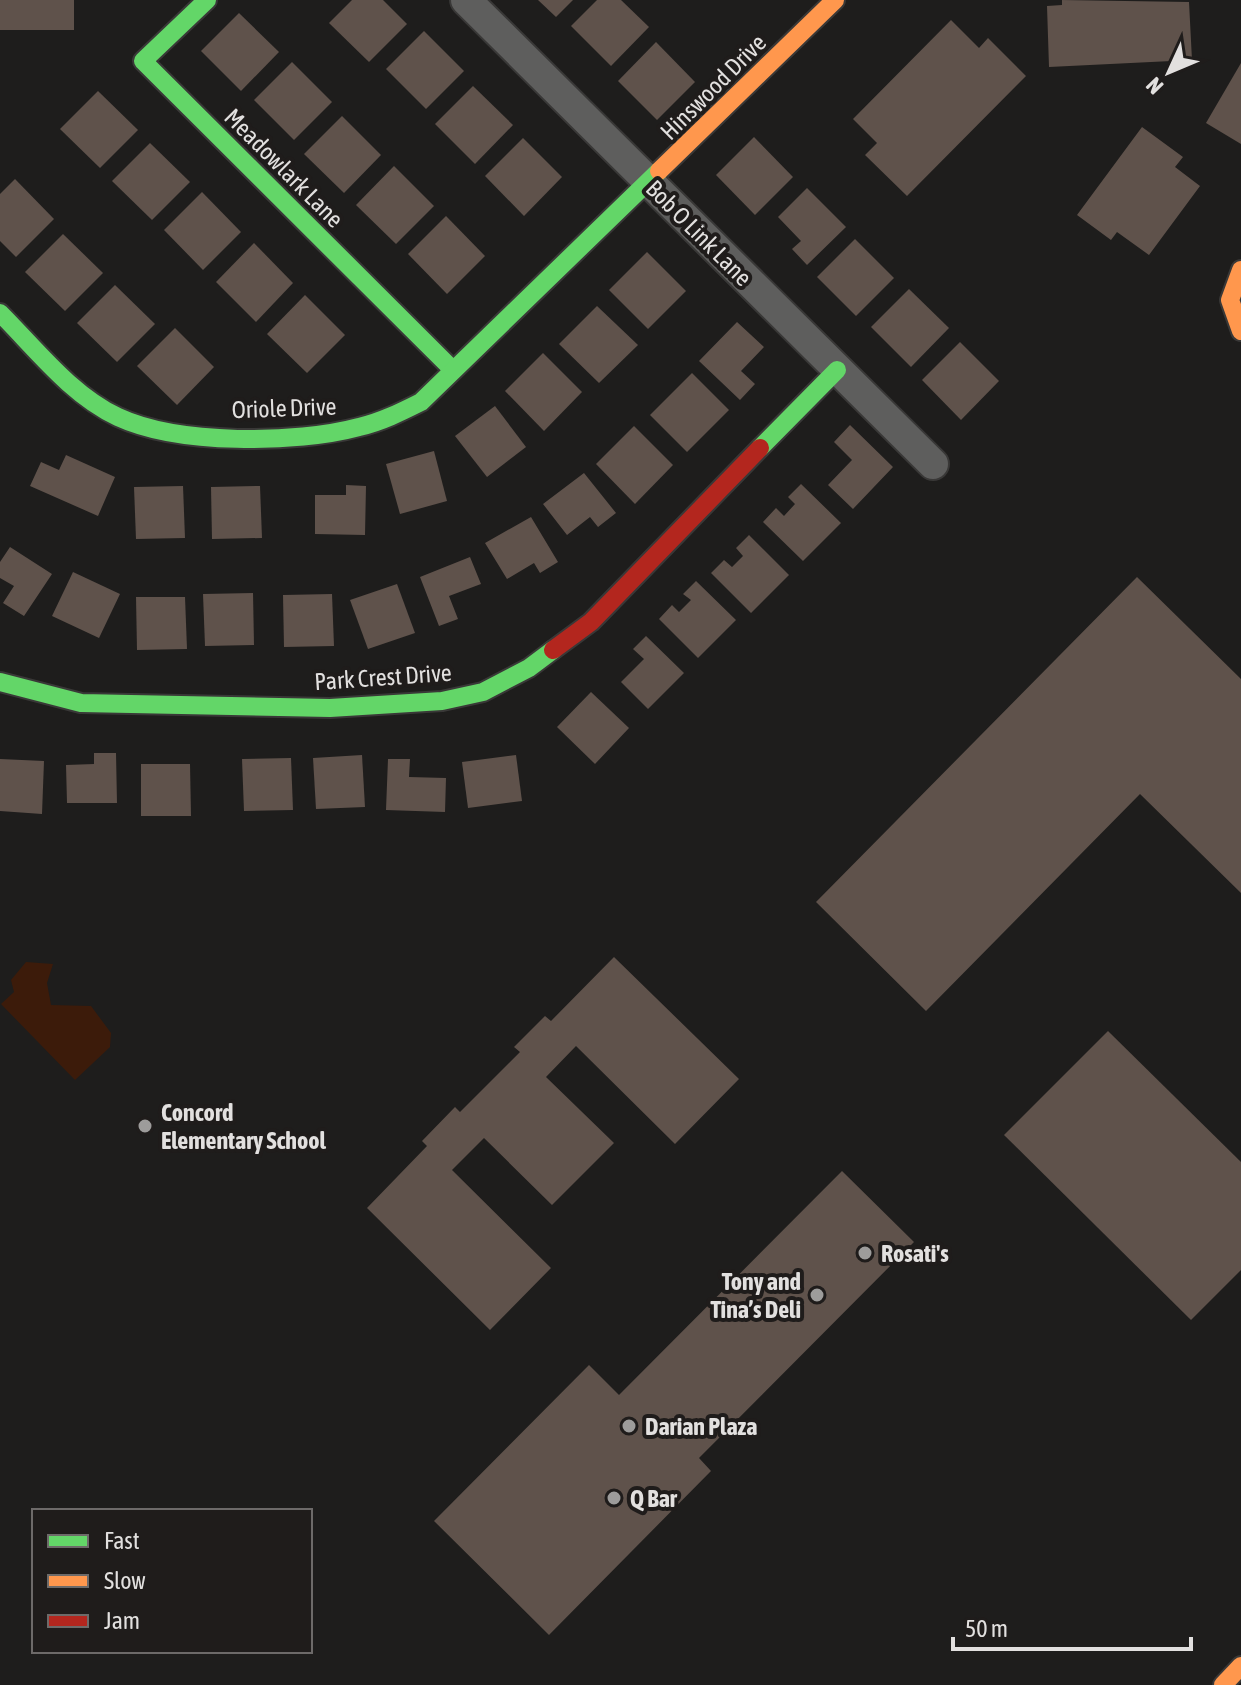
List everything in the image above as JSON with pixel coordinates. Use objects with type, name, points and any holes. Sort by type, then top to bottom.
[{"type":"street","name":"Meadowlark Lane","points":[[207,0],[143,61],[453,370]]},
{"type":"street","name":"Bob O Link Lane","points":[[466,0],[933,464]]},
{"type":"street","name":"Hinswood Drive","points":[[622,205],[649,183],[835,0]]},
{"type":"street","name":"Oriole Drive","points":[[0,313],[85,396],[120,419],[178,434],[301,435],[346,430],[396,415],[421,402],[622,205]]},
{"type":"street","points":[[1241,270],[1230,298],[1231,314],[1241,331]]},
{"type":"street","name":"Park Crest Drive","points":[[0,682],[81,703],[330,708],[442,701],[483,692],[529,668],[591,622],[837,370]]},
{"type":"street","points":[[1223,1685],[1241,1666]]},
{"type":"shaded area","points":[[26,962],[53,964],[47,983],[51,1005],[91,1006],[111,1033],[110,1047],[75,1080],[1,1004],[14,992],[11,980]]},
{"type":"building","points":[[0,0],[74,0],[74,30],[0,30]]},
{"type":"building","points":[[352,0],[383,0],[407,24],[369,62],[329,23]]},
{"type":"building","points":[[538,0],[573,0],[556,17]]},
{"type":"building","points":[[597,0],[621,0],[649,27],[611,66],[571,26]]},
{"type":"building","points":[[1062,0],[1189,2],[1192,60],[1049,67],[1047,6],[1062,5]]},
{"type":"building","points":[[239,13],[279,52],[241,91],[201,51]]},
{"type":"building","points":[[951,20],[979,48],[988,38],[1026,76],[907,196],[865,155],[877,143],[853,119]]},
{"type":"building","points":[[424,31],[464,71],[426,109],[386,69]]},
{"type":"building","points":[[656,42],[695,82],[657,120],[618,81]]},
{"type":"building","points":[[292,62],[332,102],[294,140],[254,100]]},
{"type":"building","points":[[1241,63],[1241,144],[1206,123]]},
{"type":"building","points":[[473,86],[513,125],[475,164],[435,124]]},
{"type":"building","points":[[98,91],[138,130],[100,168],[60,129]]},
{"type":"building","points":[[342,116],[381,155],[344,193],[304,154]]},
{"type":"building","points":[[1142,127],[1183,157],[1175,167],[1200,186],[1149,255],[1117,232],[1111,240],[1077,215]]},
{"type":"building","points":[[754,137],[793,177],[755,215],[716,175]]},
{"type":"building","points":[[523,138],[562,177],[524,216],[485,176]]},
{"type":"building","points":[[150,143],[190,182],[152,220],[112,181]]},
{"type":"building","points":[[394,166],[434,206],[396,244],[356,205]]},
{"type":"building","points":[[15,179],[54,219],[16,257],[0,241],[0,194]]},
{"type":"building","points":[[807,188],[846,227],[807,265],[792,249],[801,241],[778,217]]},
{"type":"building","points":[[202,192],[241,232],[203,270],[164,230]]},
{"type":"building","points":[[446,216],[485,256],[447,294],[408,254]]},
{"type":"building","points":[[63,234],[103,273],[65,311],[25,272]]},
{"type":"building","points":[[855,239],[894,278],[856,316],[817,277]]},
{"type":"building","points":[[254,243],[293,283],[256,322],[216,282]]},
{"type":"building","points":[[647,252],[686,291],[648,329],[609,290]]},
{"type":"building","points":[[115,285],[155,324],[117,362],[77,323]]},
{"type":"building","points":[[909,289],[949,328],[911,367],[871,327]]},
{"type":"building","points":[[305,295],[345,335],[307,373],[267,334]]},
{"type":"building","points":[[597,306],[638,345],[599,383],[559,344]]},
{"type":"building","points":[[737,322],[764,347],[741,371],[755,384],[740,400],[699,361]]},
{"type":"building","points":[[175,328],[214,367],[177,405],[137,366]]},
{"type":"building","points":[[960,342],[999,381],[961,420],[922,380]]},
{"type":"building","points":[[543,353],[582,392],[544,431],[505,391]]},
{"type":"building","points":[[692,373],[729,410],[687,452],[650,415]]},
{"type":"building","points":[[495,406],[526,447],[487,477],[455,436]]},
{"type":"building","points":[[850,425],[893,467],[853,509],[828,485],[852,460],[834,442]]},
{"type":"building","points":[[634,426],[673,465],[635,504],[596,464]]},
{"type":"building","points":[[434,451],[447,501],[400,514],[386,464]]},
{"type":"building","points":[[66,455],[115,477],[98,516],[30,486],[41,462],[59,470]]},
{"type":"building","points":[[584,473],[616,513],[598,527],[590,517],[567,535],[543,504]]},
{"type":"building","points":[[801,484],[841,523],[803,561],[763,522],[776,508],[784,516],[795,504],[788,497]]},
{"type":"building","points":[[346,485],[366,486],[365,535],[315,534],[315,495],[346,495]]},
{"type":"building","points":[[183,486],[185,538],[136,539],[134,487]]},
{"type":"building","points":[[260,486],[262,538],[212,539],[211,487]]},
{"type":"building","points":[[531,517],[558,562],[540,573],[534,563],[507,579],[485,543]]},
{"type":"building","points":[[749,535],[789,575],[751,613],[711,573],[724,560],[732,567],[743,556],[736,548]]},
{"type":"building","points":[[10,547],[52,574],[24,616],[3,603],[14,586],[0,578],[0,562]]},
{"type":"building","points":[[470,557],[481,584],[449,596],[458,619],[439,626],[420,577]]},
{"type":"building","points":[[73,572],[120,594],[99,638],[52,616]]},
{"type":"building","points":[[1137,577],[1241,679],[1241,893],[1140,794],[926,1011],[816,902]]},
{"type":"building","points":[[696,581],[736,620],[698,658],[659,619],[672,605],[679,612],[691,600],[683,594]]},
{"type":"building","points":[[397,584],[415,633],[368,649],[350,600]]},
{"type":"building","points":[[253,593],[254,645],[205,646],[203,594]]},
{"type":"building","points":[[332,594],[334,646],[284,647],[283,595]]},
{"type":"building","points":[[136,597],[185,597],[187,649],[137,650]]},
{"type":"building","points":[[646,636],[684,673],[648,709],[621,682],[644,659],[633,649]]},
{"type":"building","points":[[591,692],[629,728],[595,764],[557,727]]},
{"type":"building","points":[[94,753],[116,753],[117,803],[67,803],[66,765],[94,764]]},
{"type":"building","points":[[362,755],[365,807],[316,809],[313,758]]},
{"type":"building","points":[[516,755],[522,801],[468,808],[462,762]]},
{"type":"building","points":[[291,758],[293,810],[244,811],[242,759]]},
{"type":"building","points":[[0,759],[44,761],[42,814],[0,811]]},
{"type":"building","points":[[388,759],[410,759],[409,777],[446,778],[445,812],[386,810]]},
{"type":"building","points":[[141,764],[190,764],[191,816],[141,816]]},
{"type":"building","points":[[614,957],[739,1079],[675,1144],[576,1046],[546,1077],[614,1143],[552,1205],[484,1138],[452,1170],[551,1268],[490,1330],[367,1208],[427,1146],[422,1141],[455,1107],[460,1112],[520,1052],[514,1047],[545,1016],[551,1021]]},
{"type":"building","points":[[1108,1031],[1241,1162],[1241,1270],[1191,1320],[1004,1135]]},
{"type":"building","name":"Darian Plaza","points":[[842,1171],[914,1242],[699,1458],[711,1471],[549,1635],[434,1521],[589,1365],[619,1395]]},
{"type":"traffic: fast","points":[[207,0],[143,61],[453,370]]},
{"type":"traffic: fast","points":[[0,313],[70,384],[118,417],[172,433],[204,437],[271,439],[333,433],[375,422],[421,402],[659,171]]},
{"type":"traffic: fast","points":[[760,448],[837,370]]},
{"type":"traffic: fast","points":[[0,682],[81,703],[330,708],[442,701],[483,692],[529,668],[553,650]]},
{"type":"traffic: slow","points":[[659,171],[835,0]]},
{"type":"traffic: slow","points":[[1241,270],[1230,300],[1241,331]]},
{"type":"traffic: slow","points":[[1223,1685],[1241,1666]]},
{"type":"traffic: jam","points":[[553,650],[591,622],[760,448]]},
{"type":"place","name":"Concord Elementary School","points":[[145,1126]]},
{"type":"place","name":"Rosati's","points":[[865,1253]]},
{"type":"place","name":"Tony and Tina’s Deli","points":[[817,1295]]},
{"type":"place","name":"Darian Plaza","points":[[629,1426]]},
{"type":"place","name":"Q Bar","points":[[614,1498]]}]
